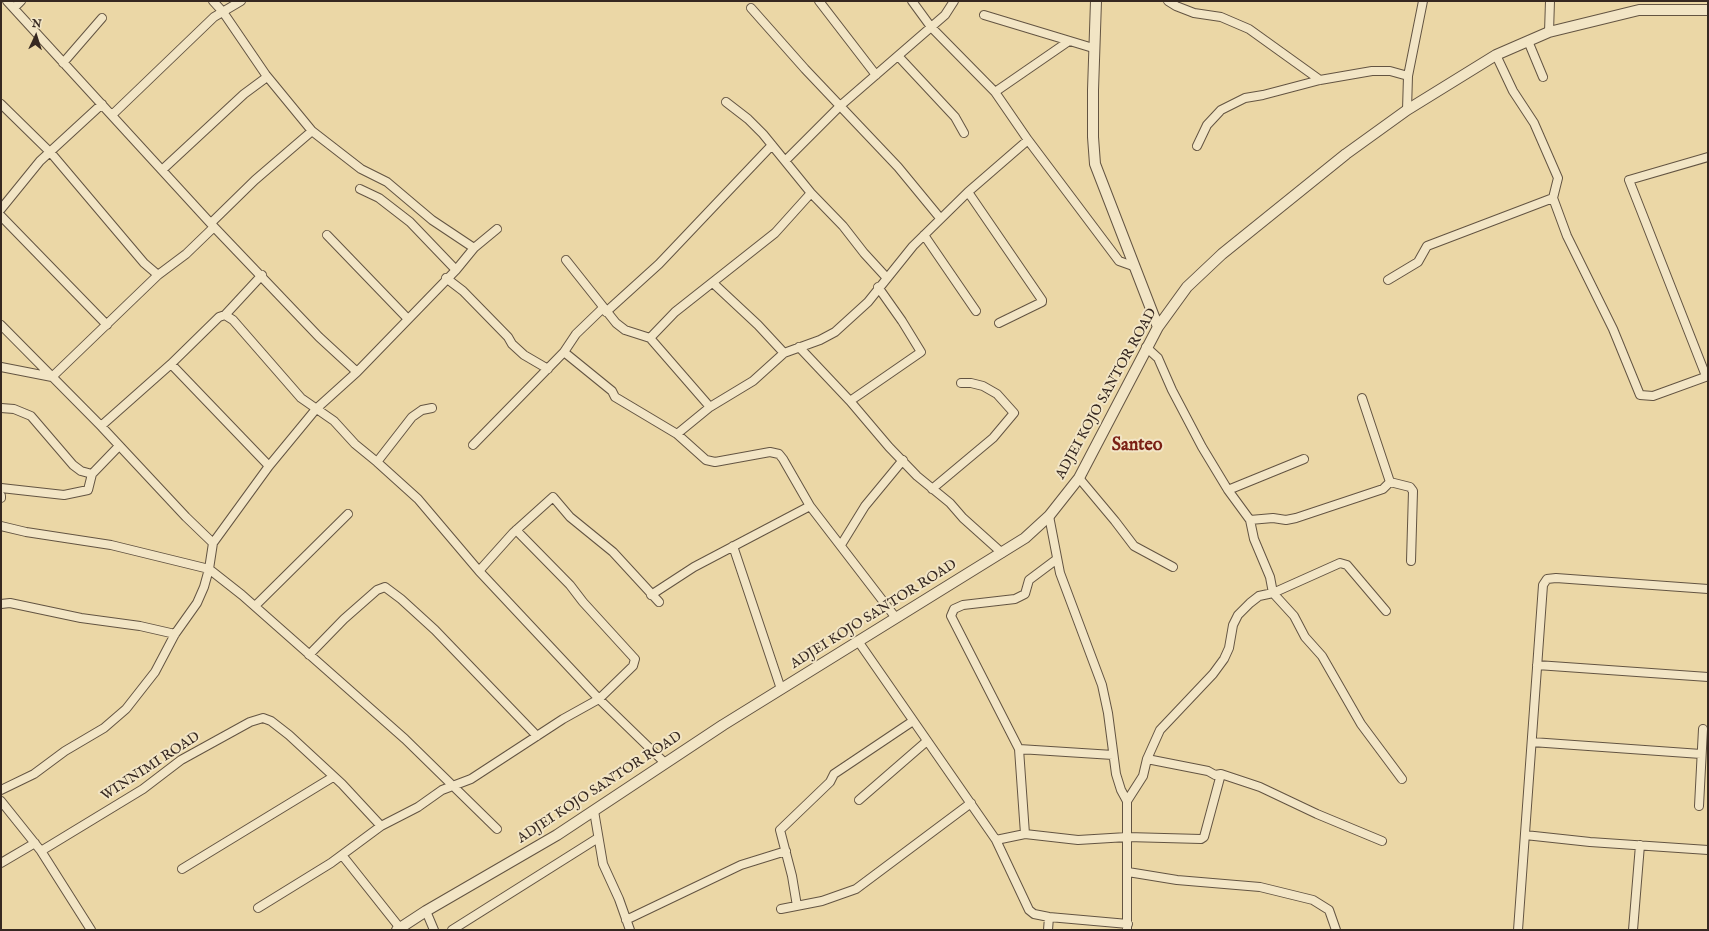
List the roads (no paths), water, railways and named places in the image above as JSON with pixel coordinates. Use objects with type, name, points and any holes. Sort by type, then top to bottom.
[{"type":"street","points":[[7,1],[213,225],[319,336],[357,372]]},
{"type":"street","points":[[14,8],[21,1]]},
{"type":"street","points":[[213,1],[223,12],[267,77],[312,131],[361,169],[387,182],[432,220],[474,248]]},
{"type":"street","points":[[112,116],[214,17],[241,1]]},
{"type":"street","points":[[819,1],[876,75]]},
{"type":"street","points":[[912,1],[931,27],[995,92],[1028,140],[1118,261],[1133,266]]},
{"type":"street","points":[[785,161],[840,106],[899,57],[946,15],[954,1]]},
{"type":"street","points":[[1096,1],[1093,137],[1095,164],[1133,266],[1158,327]]},
{"type":"street","points":[[1168,1],[1194,13],[1220,17],[1249,29],[1320,80]]},
{"type":"street","points":[[1407,110],[1408,76],[1423,1]]},
{"type":"street","points":[[1549,32],[1550,1]]},
{"type":"street","points":[[751,8],[898,167],[940,218]]},
{"type":"street","name":"ADJEI KOJO SANTOR ROAD","points":[[398,929],[426,910],[594,811],[723,725],[1025,538],[1049,516],[1079,478],[1146,347],[1158,327],[1187,287],[1222,254],[1346,154],[1407,110],[1496,56],[1549,32],[1639,10],[1708,10]]},
{"type":"street","points":[[984,15],[1094,48]]},
{"type":"street","points":[[63,63],[102,18]]},
{"type":"street","points":[[995,92],[1069,41]]},
{"type":"street","points":[[1528,41],[1543,77]]},
{"type":"street","points":[[1496,56],[1513,91],[1534,123],[1558,178],[1553,198],[1567,236],[1613,329],[1640,395],[1653,396],[1707,376],[1629,180],[1708,157]]},
{"type":"street","points":[[899,57],[955,117],[964,133]]},
{"type":"street","points":[[1196,146],[1207,125],[1221,110],[1245,98],[1263,95],[1320,80],[1372,71],[1390,71],[1408,76]]},
{"type":"street","points":[[162,170],[244,94],[267,77]]},
{"type":"street","points":[[726,102],[748,119],[772,145],[811,193],[843,226],[864,253],[886,277]]},
{"type":"street","points":[[1,104],[51,153],[144,263],[158,275]]},
{"type":"street","points":[[1,209],[40,161],[51,153],[102,104]]},
{"type":"street","points":[[52,377],[158,275],[186,254],[255,180],[312,131]]},
{"type":"street","points":[[678,434],[710,407],[753,381],[784,353],[820,340],[835,332],[868,302],[886,277],[940,218],[1028,140]]},
{"type":"street","points":[[474,446],[564,352],[576,334],[659,264],[772,145]]},
{"type":"street","points":[[360,189],[379,198],[410,222],[456,270]]},
{"type":"street","points":[[968,192],[1042,300],[1042,302],[999,323]]},
{"type":"street","points":[[650,338],[675,312],[775,233],[811,193]]},
{"type":"street","points":[[1388,280],[1418,262],[1427,246],[1553,198]]},
{"type":"street","points":[[1,216],[107,325]]},
{"type":"street","points":[[1,790],[34,774],[65,751],[115,719],[126,709],[155,672],[175,634],[197,603],[204,587],[209,569],[213,543],[269,466],[316,409],[357,372],[407,318],[446,278],[456,270],[474,248],[497,229]]},
{"type":"street","points":[[327,235],[407,318]]},
{"type":"street","points":[[924,235],[976,311]]},
{"type":"street","points":[[566,260],[604,310],[625,330],[650,338],[710,407]]},
{"type":"street","points":[[101,426],[171,364],[219,318],[225,315],[262,275]]},
{"type":"street","points":[[446,278],[463,292],[524,355],[548,369]]},
{"type":"street","points":[[713,283],[758,324],[784,353]]},
{"type":"street","points":[[850,401],[921,352],[902,321],[878,287]]},
{"type":"street","points":[[225,315],[233,320],[301,398],[334,421],[355,444],[377,462],[422,504],[479,571],[599,699],[665,763]]},
{"type":"street","points":[[1,325],[101,426],[186,517],[213,543]]},
{"type":"street","points":[[799,347],[850,401],[889,447],[932,489],[950,503],[962,518],[1002,553]]},
{"type":"street","points":[[1146,347],[1158,358],[1172,390],[1202,447],[1228,490],[1250,520],[1254,539],[1270,577],[1273,593],[1294,616],[1305,637],[1322,656],[1361,724],[1402,779]]},
{"type":"street","points":[[564,352],[612,390],[616,397],[678,434],[702,458],[715,462],[770,452],[778,454],[783,459],[810,506],[896,618]]},
{"type":"street","points":[[171,364],[269,466]]},
{"type":"street","points":[[1,366],[52,377]]},
{"type":"street","points":[[932,489],[993,438],[1014,414],[997,394],[983,386],[971,383],[961,383]]},
{"type":"street","points":[[1362,398],[1390,482]]},
{"type":"street","points":[[1,408],[14,409],[32,416],[73,465],[81,471],[92,474]]},
{"type":"street","points":[[377,462],[412,417],[422,410],[432,408]]},
{"type":"street","points":[[1,488],[64,495],[88,490],[92,474],[119,446]]},
{"type":"street","points":[[1228,490],[1304,459]]},
{"type":"street","points":[[841,545],[865,506],[903,460]]},
{"type":"street","points":[[1079,478],[1134,546],[1173,567]]},
{"type":"street","points":[[1250,520],[1273,518],[1286,520],[1296,518],[1383,489],[1390,482]]},
{"type":"street","points":[[1390,482],[1410,487],[1413,491],[1411,561]]},
{"type":"street","points":[[479,571],[516,530],[553,497],[570,517],[613,552],[659,602]]},
{"type":"street","points":[[651,595],[694,567],[810,506]]},
{"type":"street","points":[[255,606],[348,514]]},
{"type":"street","points":[[858,641],[996,840],[1029,910],[1034,914],[1049,917],[1128,927],[1127,801],[1119,784],[1113,755],[1108,713],[1102,686],[1057,559],[1049,516]]},
{"type":"street","points":[[1,526],[26,532],[111,545],[209,569],[255,606],[405,739],[497,830]]},
{"type":"street","points":[[258,908],[342,855],[382,826],[418,807],[442,790],[471,779],[537,736],[599,699],[633,666],[635,659],[583,602],[570,585],[516,530]]},
{"type":"street","points":[[733,546],[781,689]]},
{"type":"street","points":[[1025,834],[1019,749],[951,616],[954,609],[963,605],[1015,599],[1025,594],[1029,580],[1057,559]]},
{"type":"street","points":[[1127,801],[1143,776],[1147,759],[1160,730],[1213,674],[1224,659],[1229,648],[1233,625],[1238,615],[1259,596],[1273,593],[1340,563],[1347,565],[1386,611]]},
{"type":"street","points":[[1518,930],[1543,585],[1547,579],[1556,578],[1708,589]]},
{"type":"street","points":[[309,655],[366,599],[377,590],[385,587],[401,599],[435,630],[537,736]]},
{"type":"street","points":[[1,604],[10,603],[81,618],[140,626],[175,634]]},
{"type":"street","points":[[1537,666],[1708,677]]},
{"type":"street","name":"WINNIMI ROAD","points":[[41,851],[143,790],[181,760],[263,718],[271,721],[333,777],[382,826]]},
{"type":"street","points":[[797,906],[786,851],[780,830],[830,782],[834,774],[913,721]]},
{"type":"street","points":[[1699,806],[1703,729]]},
{"type":"street","points":[[859,800],[927,741]]},
{"type":"street","points":[[1532,742],[1701,754]]},
{"type":"street","points":[[1019,749],[1113,755]]},
{"type":"street","points":[[1147,759],[1208,771],[1214,775],[1221,774],[1260,787],[1317,814],[1382,841]]},
{"type":"street","points":[[996,840],[1025,834],[1078,840],[1127,837],[1201,839],[1204,838],[1221,774]]},
{"type":"street","points":[[182,869],[333,777]]},
{"type":"street","points":[[1,801],[41,851],[91,930]]},
{"type":"street","points":[[781,909],[822,901],[856,889],[971,803]]},
{"type":"street","points":[[594,811],[603,864],[619,899],[630,930]]},
{"type":"street","points":[[1525,835],[1708,850]]},
{"type":"street","points":[[452,930],[598,838]]},
{"type":"street","points":[[1,863],[35,843]]},
{"type":"street","points":[[1633,930],[1640,845]]},
{"type":"street","points":[[626,920],[741,865],[786,851]]},
{"type":"street","points":[[342,855],[398,929]]},
{"type":"street","points":[[1128,872],[1177,880],[1260,887],[1313,900],[1329,910],[1336,930]]},
{"type":"street","points":[[426,910],[434,930]]},
{"type":"street","points":[[1048,930],[1049,917]]},
{"type":"district","name":"Santeo","points":[[1137,446]]}]
